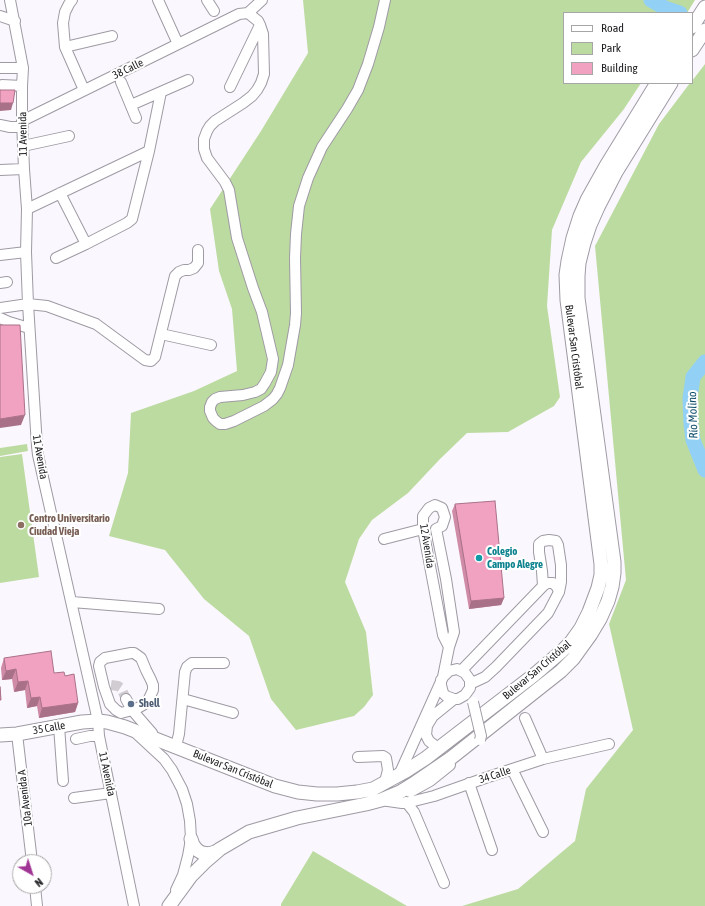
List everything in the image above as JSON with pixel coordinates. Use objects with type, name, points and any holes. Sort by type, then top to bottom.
[{"type":"main road","points":[[693,25],[705,7]]},
{"type":"main road","points":[[693,48],[705,30]]},
{"type":"main road","name":"Bulevar San Cristóbal","points":[[169,906],[190,876],[220,849],[249,832],[297,818],[387,801],[451,758],[561,671],[573,659],[592,634],[608,601],[612,587],[614,562],[578,298],[579,262],[590,225],[655,98],[657,84]]},
{"type":"main road","name":"Bulevar San Cristóbal","points":[[98,721],[125,727],[275,786],[298,792],[317,794],[357,792],[373,788],[413,767],[534,675],[571,642],[581,628],[595,600],[601,575],[601,564],[567,300],[566,276],[568,261],[580,216],[606,166],[655,98],[670,84]]},
{"type":"main road","name":"35 Calle","points":[[0,735],[21,729],[98,721]]},
{"type":"main road","points":[[0,728],[21,729],[82,722]]},
{"type":"main road","points":[[191,839],[193,845],[202,853],[209,854],[220,849]]},
{"type":"street","name":"11 Avenida","points":[[10,0],[23,68],[23,146],[27,209],[26,252],[36,437],[92,690],[98,721],[99,736],[134,906]]},
{"type":"street","points":[[72,0],[65,12],[63,23],[65,47],[84,90]]},
{"type":"street","points":[[158,0],[178,44]]},
{"type":"street","points":[[208,0],[214,11]]},
{"type":"street","points":[[262,0],[248,13],[258,21],[264,34],[264,74],[261,82],[257,90],[243,103],[215,121],[210,126],[204,139],[204,149],[207,158],[225,182],[229,190],[237,238],[262,312],[273,359],[271,372],[261,389],[243,395],[220,397],[212,402],[210,411],[213,418],[220,424],[234,421],[269,402],[277,394],[280,388],[288,365],[294,336],[295,258],[299,206],[308,178],[322,147],[347,110],[358,90],[370,57],[385,0]]},
{"type":"street","name":"38 Calle","points":[[23,124],[84,90],[233,16],[248,13]]},
{"type":"street","points":[[0,16],[15,21]]},
{"type":"street","points":[[230,87],[260,25]]},
{"type":"street","points":[[65,47],[112,36]]},
{"type":"street","points":[[0,68],[23,68]]},
{"type":"street","points":[[131,105],[188,80]]},
{"type":"street","points":[[121,82],[136,118]]},
{"type":"street","points":[[0,86],[22,86]]},
{"type":"street","points":[[56,258],[127,223],[132,219],[149,151],[161,92]]},
{"type":"street","points":[[0,125],[10,127],[23,124]]},
{"type":"street","points":[[23,146],[69,136]]},
{"type":"street","points":[[27,209],[149,151]]},
{"type":"street","points":[[0,170],[24,168]]},
{"type":"street","points":[[60,193],[86,244]]},
{"type":"street","points":[[0,308],[28,304],[46,306],[96,324],[145,360],[151,361],[155,356],[176,276],[179,272],[194,268],[198,263],[198,250]]},
{"type":"street","points":[[0,255],[26,252]]},
{"type":"street","points":[[0,318],[29,328]]},
{"type":"street","points":[[161,334],[211,345]]},
{"type":"street","name":"12 Avenida","points":[[399,775],[442,678],[454,632],[446,579],[436,529],[442,526],[446,517],[442,508],[435,505],[429,508],[423,516],[423,529],[443,635],[448,652]]},
{"type":"street","points":[[384,539],[423,529]]},
{"type":"street","points":[[438,748],[426,735],[427,726],[433,716],[454,699],[458,699],[465,695],[470,686],[485,677],[548,613],[559,592],[561,582],[561,565],[556,541],[543,541],[539,544],[543,586]]},
{"type":"street","points":[[461,670],[543,586],[547,583],[553,583],[559,592]]},
{"type":"street","points":[[72,602],[160,609]]},
{"type":"street","points":[[134,653],[142,660],[152,680],[153,690],[148,701],[143,705],[136,709],[121,713],[110,704],[107,686],[100,662],[105,658],[134,653]]},
{"type":"street","points":[[176,746],[179,734],[187,667],[192,663],[224,663]]},
{"type":"street","points":[[387,801],[430,781],[480,740],[481,736],[468,676],[461,670],[449,671],[442,678],[441,684],[443,693],[454,699]]},
{"type":"street","points":[[92,690],[107,686]]},
{"type":"street","points":[[126,699],[132,710],[152,733],[154,738]]},
{"type":"street","points":[[183,699],[233,713]]},
{"type":"street","points":[[525,718],[543,760]]},
{"type":"street","points":[[59,726],[63,781]]},
{"type":"street","name":"10a Avenida A","points":[[21,729],[31,854]]},
{"type":"street","points":[[133,731],[164,759],[182,788],[187,804],[191,839],[183,875],[169,906]]},
{"type":"street","points":[[76,739],[99,736]]},
{"type":"street","name":"34 Calle","points":[[387,801],[402,803],[434,796],[512,769],[609,744]]},
{"type":"street","points":[[358,757],[383,756],[386,758],[388,770],[385,782]]},
{"type":"street","points":[[512,769],[543,832]]},
{"type":"street","points":[[469,784],[492,850]]},
{"type":"street","points":[[74,798],[111,793]]},
{"type":"street","points":[[406,802],[414,812],[444,883]]},
{"type":"street","points":[[36,894],[37,906]]},
{"type":"green space","points":[[303,0],[695,0],[688,12],[563,12],[563,84],[640,84],[624,109],[581,162],[552,230],[547,306],[560,397],[554,406],[508,432],[467,433],[408,493],[372,520],[359,539],[345,582],[366,632],[373,695],[364,707],[354,716],[296,730],[271,699],[249,636],[204,599],[165,550],[109,536],[128,473],[131,413],[194,391],[237,371],[232,309],[219,271],[210,209],[261,131],[308,53]]},
{"type":"green space","points":[[705,64],[705,906],[462,906],[518,889],[575,841],[586,789],[633,730],[609,624],[626,580],[595,246],[659,124],[689,84],[693,84],[693,80]]},
{"type":"green space","points":[[27,444],[28,451],[0,456],[0,448]]},
{"type":"green space","name":"Centro Universitario Ciudad Vieja","points":[[22,454],[39,577],[0,583],[0,457]]},
{"type":"green space","points":[[313,851],[407,906],[281,906]]},
{"type":"building","points":[[0,90],[15,90],[13,103],[0,103]]},
{"type":"building","points":[[0,325],[20,325],[25,415],[0,419]]},
{"type":"building","name":"Colegio Campo Alegre","points":[[495,501],[504,598],[471,601],[455,504]]},
{"type":"building","points":[[51,651],[54,673],[64,672],[65,676],[74,674],[78,703],[42,708],[40,697],[31,698],[28,681],[18,682],[16,669],[6,671],[4,658]]},
{"type":"waterway","name":"Río Molino","points":[[651,0],[665,8],[677,12]]},
{"type":"waterway","name":"Río Molino","points":[[705,362],[693,377],[690,398],[693,440],[705,470]]},
{"type":"tunnel","points":[[111,685],[121,688],[126,699]]},
{"type":"place","name":"Centro Universitario Ciudad Vieja","points":[[21,525]]},
{"type":"place","name":"Colegio Campo Alegre","points":[[479,558]]},
{"type":"place","name":"Shell","points":[[131,704]]}]
